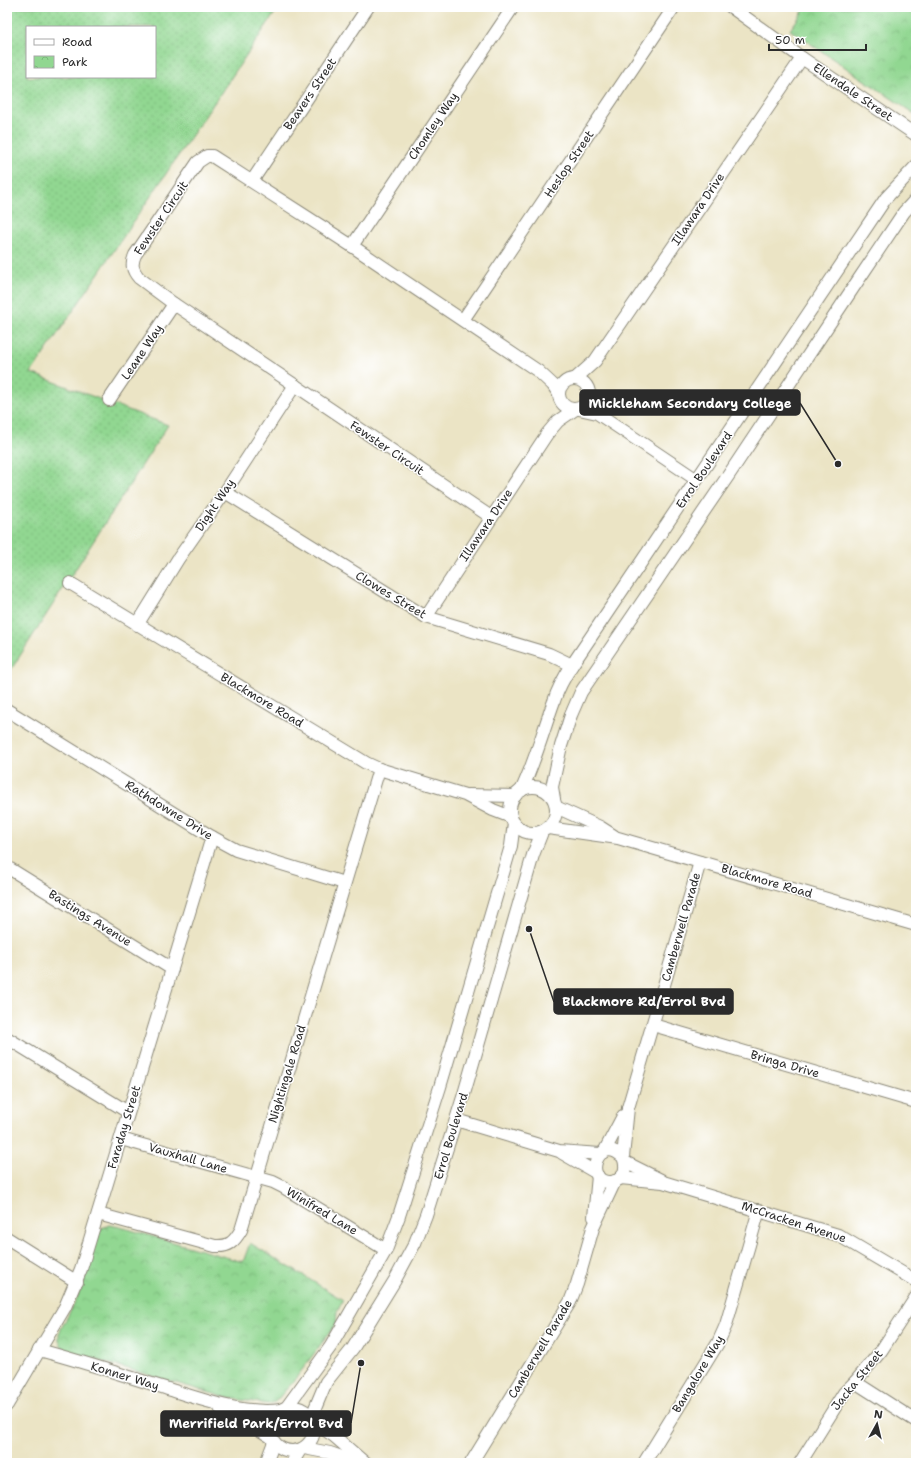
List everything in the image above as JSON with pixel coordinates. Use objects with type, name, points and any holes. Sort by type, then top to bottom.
[{"type":"street","name":"Beavers Street","points":[[252,181],[368,7]]},
{"type":"street","name":"Chomley Way","points":[[352,246],[513,7]]},
{"type":"street","name":"Heslop Street","points":[[463,320],[674,7]]},
{"type":"street","name":"Ellendale Street","points":[[731,7],[802,58],[916,135]]},
{"type":"street","name":"Illawara Drive","points":[[589,390],[590,374],[595,361],[802,58]]},
{"type":"street","name":"Fewster Circuit","points":[[491,517],[174,304],[134,273],[132,261],[135,255],[202,158],[212,156],[352,246],[538,371],[553,385],[559,396]]},
{"type":"street","name":"Errol Boulevard","points":[[518,793],[531,771],[554,700],[572,665],[886,198],[916,166]]},
{"type":"street","name":"Errol Boulevard","points":[[555,803],[552,787],[561,746],[571,715],[581,692],[730,473],[904,212],[916,199]]},
{"type":"street","name":"Leane Way","points":[[109,400],[174,304]]},
{"type":"street","name":"Illawara Drive","points":[[573,379],[595,361]]},
{"type":"street","name":"Fewster Circuit","points":[[538,371],[559,379],[573,379]]},
{"type":"street","points":[[617,426],[593,401],[585,383],[573,379],[562,385],[559,396],[565,407],[597,413],[697,480]]},
{"type":"street","name":"Dight Way","points":[[137,625],[178,559],[225,492],[295,385]]},
{"type":"street","points":[[576,409],[584,406],[587,402],[589,390]]},
{"type":"street","name":"Illawara Drive","points":[[426,617],[547,434],[555,419],[559,396]]},
{"type":"street","name":"Illawara Drive","points":[[547,434],[558,421],[576,409]]},
{"type":"street","name":"Clowes Street","points":[[225,492],[426,617],[549,654],[572,665]]},
{"type":"street","name":"Blackmore Road","points":[[70,583],[366,763],[378,769],[465,795],[513,820]]},
{"type":"street","name":"Rathdowne Drive","points":[[7,710],[212,837],[236,850],[344,883]]},
{"type":"street","name":"Nightingale Road","points":[[98,1214],[215,1246],[224,1247],[237,1237],[241,1230],[378,769]]},
{"type":"street","points":[[535,787],[549,793],[555,803],[556,815],[553,822],[545,830],[534,833],[526,832],[520,829],[513,820],[510,809],[512,802],[518,793],[528,788],[535,787]]},
{"type":"street","name":"Blackmore Road","points":[[465,795],[518,793]]},
{"type":"street","name":"Blackmore Road","points":[[555,803],[618,838]]},
{"type":"street","name":"Errol Boulevard","points":[[283,1409],[332,1346],[386,1250],[399,1216],[440,1087],[511,846],[513,820]]},
{"type":"street","name":"Errol Boulevard","points":[[312,1419],[326,1382],[353,1348],[395,1280],[415,1243],[426,1215],[456,1120],[533,855],[545,830]]},
{"type":"street","name":"Blackmore Road","points":[[545,830],[618,838],[916,925]]},
{"type":"street","name":"Faraday Street","points":[[7,1405],[65,1307],[77,1282],[212,837]]},
{"type":"street","name":"Camberwell Parade","points":[[624,1159],[628,1108],[700,862]]},
{"type":"street","name":"Bastings Avenue","points":[[7,867],[172,969]]},
{"type":"street","name":"Bringa Drive","points":[[653,1025],[916,1102]]},
{"type":"street","points":[[7,1038],[128,1112]]},
{"type":"street","name":"Camberwell Parade","points":[[602,1153],[628,1108]]},
{"type":"street","points":[[456,1120],[559,1151],[602,1153],[614,1151],[624,1159],[625,1173],[618,1180],[606,1182],[597,1174],[559,1151]]},
{"type":"street","name":"Vauxhall Lane","points":[[121,1139],[256,1177]]},
{"type":"street","points":[[597,1174],[595,1162],[602,1153]]},
{"type":"street","name":"McCracken Avenue","points":[[624,1159],[663,1182]]},
{"type":"street","name":"Camberwell Parade","points":[[593,1228],[597,1174]]},
{"type":"street","name":"Winifred Lane","points":[[256,1177],[273,1182],[283,1187],[386,1250]]},
{"type":"street","name":"Camberwell Parade","points":[[471,1463],[570,1302],[593,1228],[618,1180]]},
{"type":"street","name":"McCracken Avenue","points":[[618,1180],[663,1182],[838,1234],[916,1281]]},
{"type":"street","name":"Bangalore Way","points":[[644,1463],[718,1343],[726,1326],[759,1210]]},
{"type":"street","points":[[7,1238],[77,1282]]},
{"type":"street","name":"Jacka Street","points":[[800,1463],[844,1393],[881,1350],[916,1297]]},
{"type":"street","name":"Konner Way","points":[[39,1350],[211,1403],[268,1412],[283,1409]]},
{"type":"street","points":[[855,1382],[916,1421]]},
{"type":"street","name":"Konner Way","points":[[211,1403],[252,1425],[273,1440]]},
{"type":"street","points":[[266,1463],[273,1440],[270,1425],[276,1414],[283,1409],[293,1407],[306,1413],[365,1463]]},
{"type":"street","points":[[292,1463],[313,1436],[314,1426],[312,1419]]},
{"type":"street","points":[[273,1440],[280,1448],[289,1451],[302,1449],[330,1453],[359,1463]]},
{"type":"green space","points":[[7,7],[279,7],[31,373],[168,425],[7,676]]},
{"type":"green space","points":[[806,7],[916,7],[916,115],[790,30]]},
{"type":"green space","points":[[109,1225],[243,1262],[250,1243],[343,1300],[337,1312],[336,1324],[293,1382],[275,1402],[268,1404],[228,1398],[73,1353],[63,1348],[59,1341],[59,1333],[77,1298],[86,1275],[96,1238],[102,1228]]},
{"type":"place","name":"Mickleham Secondary College","points":[[838,464]]},
{"type":"place","name":"Blackmore Rd/Errol Bvd","points":[[529,929]]},
{"type":"place","name":"Merrifield Park/Errol Bvd","points":[[361,1363]]}]
